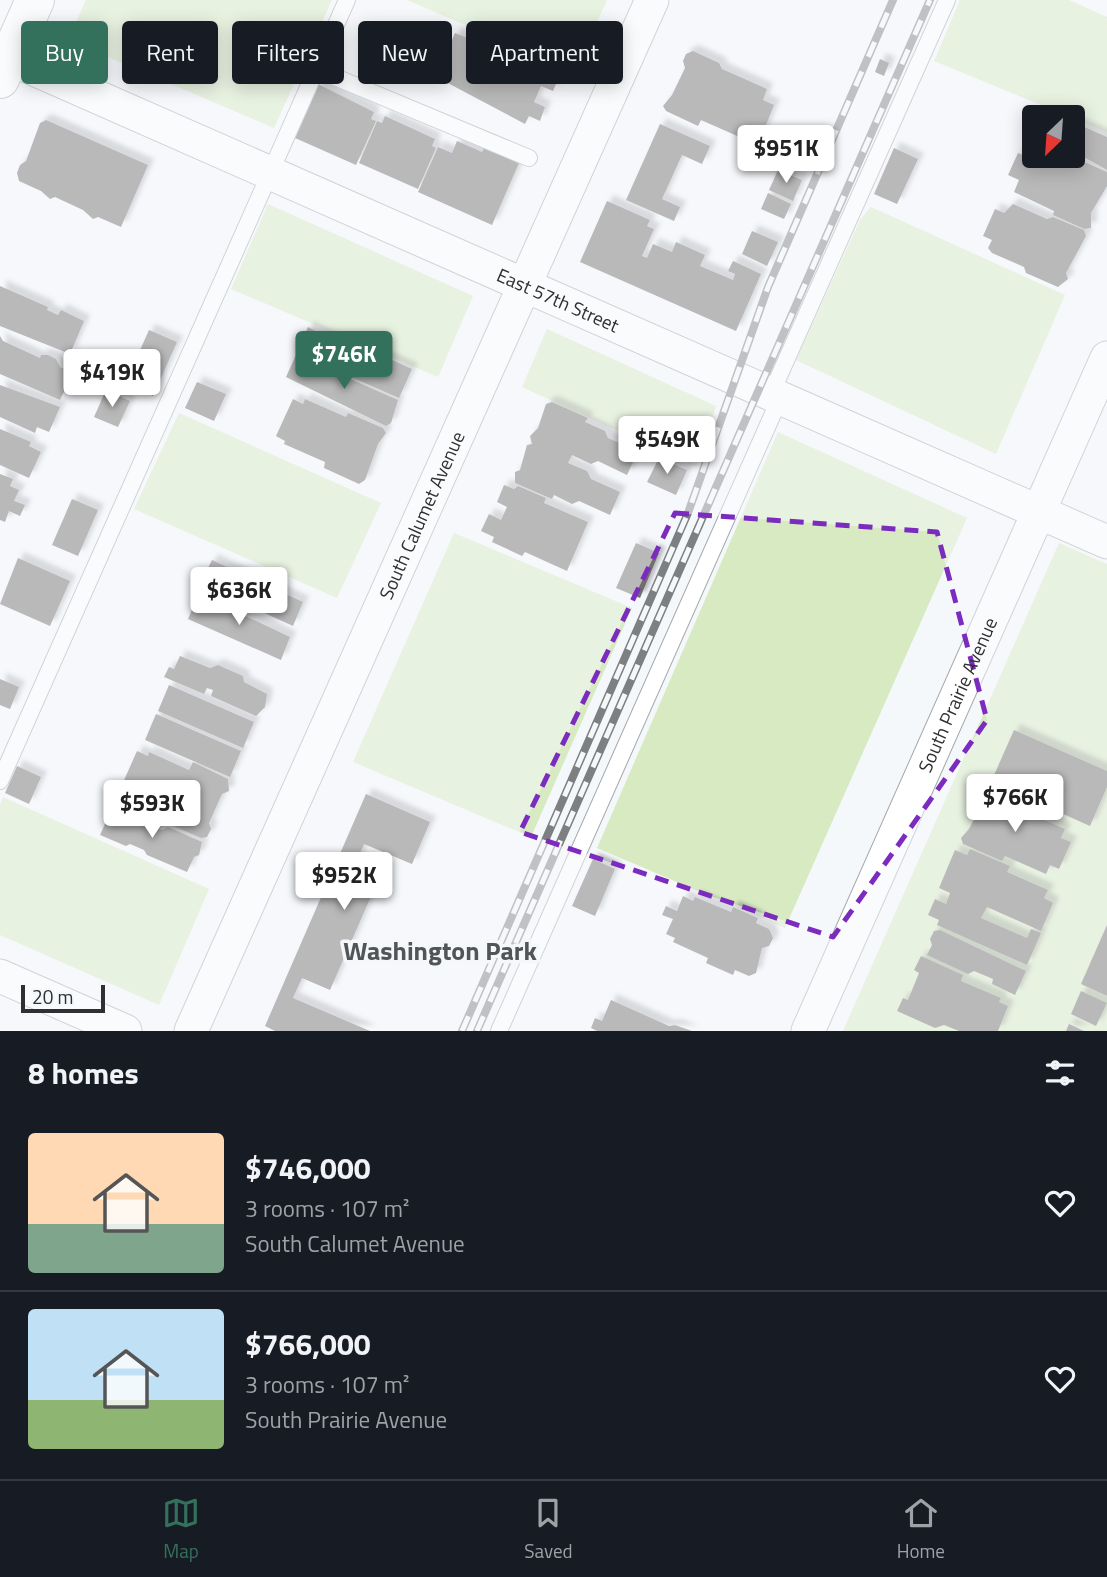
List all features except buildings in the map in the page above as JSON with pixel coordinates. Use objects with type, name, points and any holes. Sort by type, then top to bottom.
[{"type":"street","points":[[5,69],[35,0]]},
{"type":"street","name":"South Calumet Avenue","points":[[191,1031],[652,0]]},
{"type":"street","name":"East 57th Street","points":[[5,69],[270,173],[1107,542]]},
{"type":"street","name":"South Prairie Avenue","points":[[808,1031],[1107,358]]},
{"type":"street","points":[[0,976],[125,1031]]},
{"type":"lane","points":[[338,21],[347,0]]},
{"type":"lane","points":[[499,1031],[947,0]]},
{"type":"lane","points":[[344,81],[530,158]]},
{"type":"lane","points":[[0,781],[309,84]]},
{"type":"highlighted area","points":[[675,513],[937,532],[987,720],[833,937],[520,832]]},
{"type":"green space","points":[[86,0],[332,0],[322,21],[232,21],[232,84],[294,84],[274,128],[171,84],[218,84],[218,21],[122,21],[122,63],[108,57],[108,21],[77,21]]},
{"type":"green space","points":[[407,0],[607,0],[598,21],[466,21],[466,25]]},
{"type":"green space","points":[[960,0],[1069,0],[1107,17],[1107,132],[1085,123],[1085,105],[1041,105],[934,61]]},
{"type":"green space","points":[[268,204],[473,296],[438,377],[231,289]]},
{"type":"green space","points":[[871,207],[1065,295],[996,454],[796,360],[860,220]]},
{"type":"green space","points":[[547,329],[716,406],[696,467],[522,387]]},
{"type":"green space","points":[[179,413],[381,503],[337,598],[134,509]]},
{"type":"green space","points":[[778,432],[967,518],[785,928],[597,848]]},
{"type":"green space","points":[[454,533],[632,608],[531,837],[353,762]]},
{"type":"green space","points":[[1059,543],[1107,564],[1107,1031],[843,1031]]},
{"type":"green space","points":[[3,797],[209,889],[159,1005],[0,935],[0,805]]},
{"type":"railway","points":[[462,1031],[688,513],[768,287],[893,0]]},
{"type":"railway","points":[[477,1031],[930,0]]},
{"type":"district","name":"Washington Park","points":[[440,951]]}]
